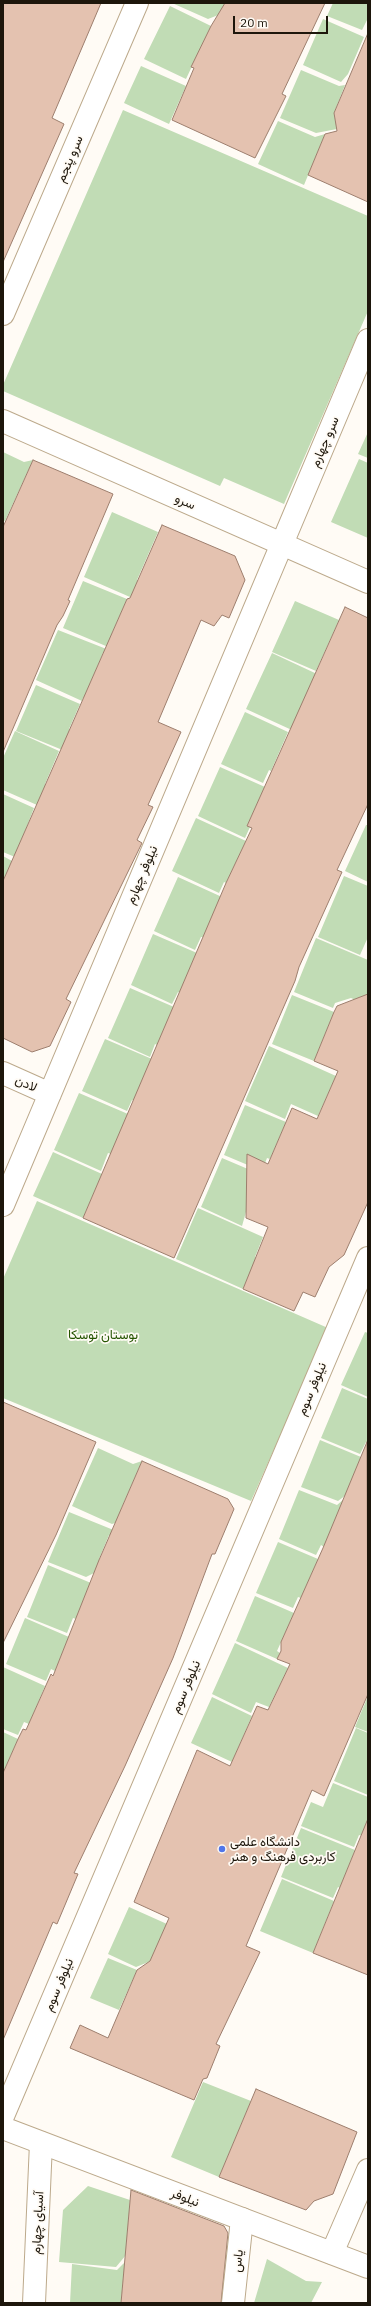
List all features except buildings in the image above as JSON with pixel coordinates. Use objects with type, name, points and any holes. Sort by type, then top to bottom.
[{"type":"street","name":"سرو پنجم","points":[[3,314],[137,3]]},
{"type":"street","name":"سرو چهارم","points":[[281,544],[368,340]]},
{"type":"street","name":"سرو","points":[[3,421],[368,582]]},
{"type":"street","name":"نیلوفر چهارم","points":[[3,1205],[281,544]]},
{"type":"street","name":"لادن","points":[[3,1073],[50,1094]]},
{"type":"street","name":"نیلوفر سوم","points":[[3,2116],[368,1258]]},
{"type":"street","name":"نیلوفر","points":[[3,2128],[368,2267]]},
{"type":"street","name":"آسیای چهارم","points":[[34,2303],[41,2143]]},
{"type":"street","points":[[332,2253],[368,2170]]},
{"type":"street","name":"یاس","points":[[233,2303],[242,2219]]},
{"type":"green space","points":[[172,3],[225,3],[221,14],[208,19]]},
{"type":"green space","points":[[333,3],[368,3],[368,18],[362,30],[327,16]]},
{"type":"green space","points":[[170,6],[211,26],[186,79],[144,59]]},
{"type":"green space","points":[[323,19],[364,37],[348,74],[341,82],[303,65]]},
{"type":"green space","points":[[141,66],[186,86],[169,124],[124,103]]},
{"type":"green space","points":[[301,70],[339,86],[345,85],[334,113],[337,129],[316,133],[280,118]]},
{"type":"green space","points":[[123,110],[368,216],[368,311],[284,504],[224,478],[220,486],[3,391],[3,385]]},
{"type":"green space","points":[[278,121],[315,137],[325,134],[304,185],[258,164]]},
{"type":"green space","points":[[368,432],[368,458],[358,454]]},
{"type":"green space","points":[[3,452],[24,462],[33,460],[5,521],[3,520]]},
{"type":"green space","points":[[359,459],[368,463],[368,538],[331,522]]},
{"type":"green space","points":[[112,512],[158,532],[137,580],[146,585],[130,597],[84,577]]},
{"type":"green space","points":[[83,581],[127,599],[112,633],[113,649],[63,628]]},
{"type":"green space","points":[[295,601],[339,620],[316,671],[272,652]]},
{"type":"green space","points":[[58,630],[109,650],[103,653],[90,684],[97,694],[83,698],[82,701],[36,680]]},
{"type":"green space","points":[[272,653],[317,674],[294,731],[246,709]]},
{"type":"green space","points":[[36,685],[80,704],[69,729],[74,743],[65,751],[16,731]]},
{"type":"green space","points":[[245,712],[288,732],[271,771],[269,770],[263,783],[221,764]]},
{"type":"green space","points":[[15,731],[59,751],[45,784],[51,787],[37,805],[3,790],[3,758]]},
{"type":"green space","points":[[220,767],[265,787],[247,826],[250,827],[245,838],[198,816]]},
{"type":"green space","points":[[3,794],[34,808],[15,857],[3,852]]},
{"type":"green space","points":[[196,818],[246,841],[226,883],[224,882],[219,893],[172,871]]},
{"type":"green space","points":[[366,825],[368,825],[368,882],[345,871]]},
{"type":"green space","points":[[3,856],[12,861],[3,881]]},
{"type":"green space","points":[[344,876],[368,886],[368,937],[360,955],[318,937]]},
{"type":"green space","points":[[178,877],[222,897],[204,937],[201,937],[195,950],[154,931]]},
{"type":"green space","points":[[153,934],[197,953],[180,993],[178,992],[172,1004],[131,985]]},
{"type":"green space","points":[[316,938],[368,960],[367,1005],[351,998],[335,1003],[333,1008],[294,992]]},
{"type":"green space","points":[[130,988],[174,1007],[150,1057],[108,1038]]},
{"type":"green space","points":[[292,995],[334,1012],[314,1061],[272,1044]]},
{"type":"green space","points":[[105,1039],[152,1059],[134,1101],[132,1100],[127,1111],[82,1091]]},
{"type":"green space","points":[[269,1046],[336,1076],[318,1116],[291,1104],[285,1119],[245,1101]]},
{"type":"green space","points":[[79,1093],[128,1114],[111,1154],[108,1153],[101,1171],[54,1150]]},
{"type":"green space","points":[[245,1105],[286,1122],[270,1159],[267,1158],[262,1171],[224,1155]]},
{"type":"green space","points":[[53,1152],[102,1174],[83,1218],[33,1196]]},
{"type":"green space","points":[[222,1158],[262,1175],[246,1212],[242,1226],[201,1207]]},
{"type":"green space","name":"بوستان توسکا","points":[[37,1201],[328,1328],[251,1501],[3,1398],[3,1279]]},
{"type":"green space","points":[[198,1208],[263,1237],[255,1257],[258,1259],[254,1280],[248,1277],[243,1289],[176,1259]]},
{"type":"green space","points":[[365,1332],[368,1333],[368,1397],[341,1385]]},
{"type":"green space","points":[[342,1388],[368,1399],[368,1443],[366,1442],[360,1454],[321,1438]]},
{"type":"green space","points":[[320,1440],[361,1457],[346,1495],[338,1501],[301,1487]]},
{"type":"green space","points":[[98,1448],[133,1464],[142,1461],[121,1509],[124,1520],[112,1524],[72,1506]]},
{"type":"green space","points":[[299,1490],[337,1505],[344,1499],[324,1547],[321,1545],[316,1555],[279,1539]]},
{"type":"green space","points":[[69,1512],[116,1531],[114,1537],[109,1535],[99,1559],[104,1568],[86,1577],[48,1562]]},
{"type":"green space","points":[[278,1542],[318,1559],[301,1598],[298,1597],[293,1608],[256,1593]]},
{"type":"green space","points":[[48,1565],[91,1583],[76,1619],[73,1618],[67,1633],[27,1617]]},
{"type":"green space","points":[[255,1596],[294,1613],[277,1651],[280,1653],[277,1659],[236,1641]]},
{"type":"green space","points":[[25,1618],[69,1637],[55,1671],[51,1669],[46,1681],[6,1664]]},
{"type":"green space","points":[[235,1643],[288,1668],[269,1707],[256,1702],[251,1713],[212,1694]]},
{"type":"green space","points":[[3,1667],[45,1686],[29,1724],[24,1722],[18,1735],[3,1729]]},
{"type":"green space","points":[[368,1696],[368,1732],[355,1727]]},
{"type":"green space","points":[[212,1697],[252,1716],[232,1762],[191,1743]]},
{"type":"green space","points":[[356,1728],[368,1733],[368,1795],[334,1781]]},
{"type":"green space","points":[[3,1732],[18,1739],[3,1773]]},
{"type":"green space","points":[[333,1783],[368,1797],[368,1827],[364,1836],[359,1835],[354,1847],[301,1826],[311,1802],[323,1807]]},
{"type":"green space","points":[[301,1828],[355,1850],[340,1888],[338,1887],[333,1898],[281,1877]]},
{"type":"green space","points":[[282,1879],[334,1901],[313,1953],[260,1931]]},
{"type":"green space","points":[[129,1907],[167,1924],[151,1961],[136,1967],[108,1954]]},
{"type":"green space","points":[[108,1958],[137,1970],[119,2010],[90,1998]]},
{"type":"green space","points":[[203,2082],[251,2101],[219,2177],[171,2157]]},
{"type":"green space","points":[[88,2186],[130,2200],[126,2255],[116,2267],[59,2262],[63,2210]]},
{"type":"green space","points":[[267,2259],[306,2281],[322,2282],[311,2303],[254,2303]]},
{"type":"green space","points":[[125,2262],[121,2303],[70,2303],[72,2264],[117,2270]]},
{"type":"place","name":"دانشگاه علمی کاربردی فرهنگ و هنر","points":[[222,1849]]}]
